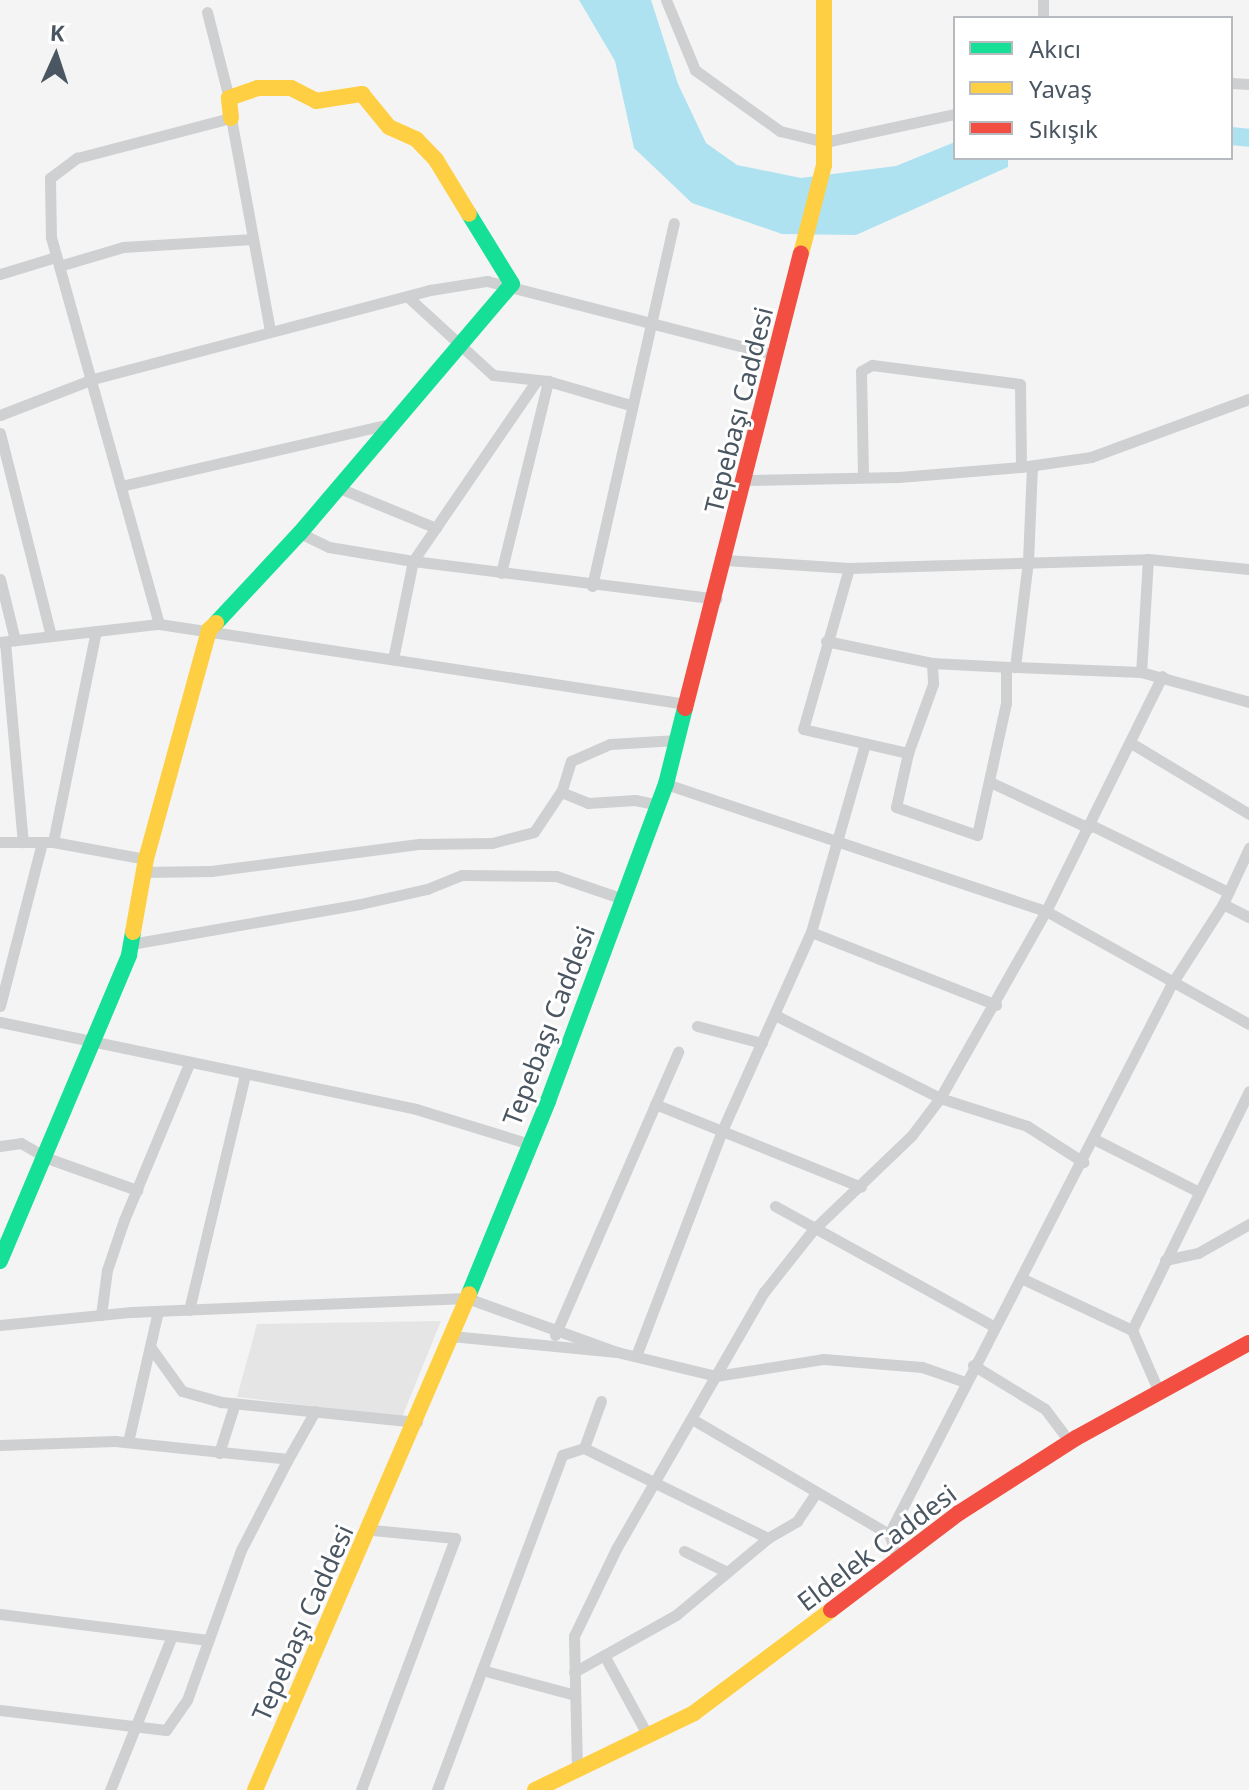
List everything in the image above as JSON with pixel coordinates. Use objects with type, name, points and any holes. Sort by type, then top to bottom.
[{"type":"street","points":[[666,0],[695,70],[721,93],[780,131],[825,142],[953,114]]},
{"type":"street","name":"Tepebaşı Caddesi","points":[[255,1790],[417,1422],[530,1144],[666,784],[717,599],[775,355],[806,249],[824,165],[824,0]]},
{"type":"street","points":[[207,12],[229,98],[270,331]]},
{"type":"street","points":[[229,98],[258,88],[291,88],[316,101],[362,94],[389,127],[416,139],[436,160],[512,284]]},
{"type":"street","points":[[159,624],[51,237],[50,178],[77,158],[231,118]]},
{"type":"street","points":[[592,586],[630,405],[674,223]]},
{"type":"street","points":[[0,274],[123,247],[253,239]]},
{"type":"street","points":[[0,415],[93,379],[270,331],[487,281],[512,284],[650,325],[775,355]]},
{"type":"street","points":[[0,1261],[95,1045],[131,944],[144,865],[209,630],[300,533],[512,284]]},
{"type":"street","points":[[408,297],[493,375],[535,383],[548,381],[630,405]]},
{"type":"street","points":[[863,475],[861,371],[872,365],[1020,384],[1028,561],[1006,703],[977,835],[896,807],[908,753],[933,684],[932,663]]},
{"type":"street","points":[[501,573],[548,381]]},
{"type":"street","points":[[393,659],[413,561],[535,383]]},
{"type":"street","points":[[745,480],[1026,466],[1091,457],[1249,399]]},
{"type":"street","points":[[121,486],[394,423]]},
{"type":"street","points":[[0,433],[51,636]]},
{"type":"street","points":[[339,488],[436,528]]},
{"type":"street","points":[[300,533],[329,547],[413,561],[592,586],[717,599]]},
{"type":"street","points":[[1141,672],[1148,559]]},
{"type":"street","points":[[725,560],[849,568],[1148,559],[1249,569]]},
{"type":"street","points":[[849,568],[803,729],[908,753]]},
{"type":"street","points":[[0,579],[23,842]]},
{"type":"street","points":[[7,641],[159,624],[686,704]]},
{"type":"street","points":[[0,1006],[47,842],[96,631]]},
{"type":"street","points":[[826,641],[932,663],[1141,672],[1249,702]]},
{"type":"street","points":[[577,1770],[574,1636],[654,1485],[764,1292],[813,1230],[861,1187],[940,1098],[996,1005],[1046,911],[1162,676]]},
{"type":"street","points":[[0,842],[47,842],[144,865],[198,872],[420,844],[492,843],[534,832],[561,792],[571,761],[593,749],[677,740]]},
{"type":"street","points":[[1131,743],[1249,814]]},
{"type":"street","points":[[636,1356],[721,1133],[811,932],[865,744]]},
{"type":"street","points":[[990,782],[1228,892]]},
{"type":"street","points":[[666,784],[1046,911],[1171,985],[1249,1024]]},
{"type":"street","points":[[561,792],[588,803],[635,800],[658,805]]},
{"type":"street","points":[[889,1534],[993,1326],[1083,1162],[1171,985],[1223,904],[1249,848]]},
{"type":"street","points":[[131,944],[360,904],[427,889],[462,875],[556,876],[623,899]]},
{"type":"street","points":[[1223,904],[1249,917]]},
{"type":"street","points":[[811,932],[996,1005]]},
{"type":"street","points":[[775,1015],[940,1098],[1027,1126],[1083,1162]]},
{"type":"street","points":[[0,1022],[95,1045],[416,1109],[530,1144]]},
{"type":"street","points":[[697,1026],[762,1043]]},
{"type":"street","points":[[550,1347],[678,1052]]},
{"type":"street","points":[[101,1315],[107,1270],[189,1064]]},
{"type":"street","points":[[189,1310],[245,1075]]},
{"type":"street","points":[[1132,1330],[1249,1091]]},
{"type":"street","points":[[655,1104],[861,1187]]},
{"type":"street","points":[[1094,1139],[1199,1192]]},
{"type":"street","points":[[0,1146],[21,1143],[47,1158],[137,1190]]},
{"type":"street","points":[[775,1206],[813,1230],[993,1326]]},
{"type":"street","points":[[1165,1260],[1198,1253],[1249,1224]]},
{"type":"street","points":[[1021,1278],[1132,1330],[1159,1392]]},
{"type":"street","points":[[0,1325],[158,1311],[467,1298],[617,1352]]},
{"type":"street","points":[[128,1442],[158,1311]]},
{"type":"street","points":[[451,1336],[617,1352],[716,1376],[823,1359],[922,1367],[965,1382]]},
{"type":"street","name":"Eldelek Caddesi","points":[[535,1790],[694,1713],[898,1561],[1044,1458],[1249,1343]]},
{"type":"street","points":[[151,1348],[182,1391],[235,1403],[417,1422]]},
{"type":"street","points":[[973,1365],[1045,1409],[1063,1433]]},
{"type":"street","points":[[584,1448],[601,1401]]},
{"type":"street","points":[[219,1453],[235,1403]]},
{"type":"street","points":[[0,1710],[131,1729],[166,1730],[187,1700],[241,1550],[315,1411]]},
{"type":"street","points":[[692,1419],[889,1534],[898,1561]]},
{"type":"street","points":[[0,1445],[128,1442],[288,1459]]},
{"type":"street","points":[[437,1790],[562,1455],[584,1448],[654,1485],[768,1538]]},
{"type":"street","points":[[574,1672],[676,1615],[768,1538],[797,1521],[816,1493]]},
{"type":"street","points":[[361,1790],[455,1538],[372,1530]]},
{"type":"street","points":[[684,1551],[727,1572]]},
{"type":"street","points":[[0,1614],[208,1640]]},
{"type":"street","points":[[110,1790],[131,1729],[172,1636]]},
{"type":"street","points":[[604,1655],[648,1736]]},
{"type":"street","points":[[482,1670],[575,1695]]},
{"type":"shaded area","points":[[441,1321],[402,1417],[237,1397],[257,1324]]},
{"type":"water","points":[[579,0],[651,0],[678,84],[706,143],[737,165],[801,178],[896,166],[953,143],[953,160],[1008,160],[1008,167],[856,235],[782,234],[692,203],[634,148],[615,61]]},
{"type":"waterway","points":[[1233,136],[1249,138]]},
{"type":"traffic: fast","points":[[216,623],[300,533],[512,284],[469,214]]},
{"type":"traffic: fast","points":[[469,1294],[548,1101],[666,784],[685,708]]},
{"type":"traffic: fast","points":[[0,1261],[129,955],[133,932]]},
{"type":"traffic: slow","points":[[801,254],[824,165],[824,0]]},
{"type":"traffic: slow","points":[[231,118],[229,98],[258,88],[291,88],[316,101],[362,94],[389,127],[416,139],[436,160],[469,214]]},
{"type":"traffic: slow","points":[[133,932],[146,859],[209,630],[216,623]]},
{"type":"traffic: slow","points":[[255,1790],[469,1294]]},
{"type":"traffic: slow","points":[[535,1790],[694,1713],[831,1610]]},
{"type":"traffic: jam","points":[[685,708],[801,254]]},
{"type":"traffic: jam","points":[[831,1610],[959,1513],[1076,1438],[1249,1343]]}]
